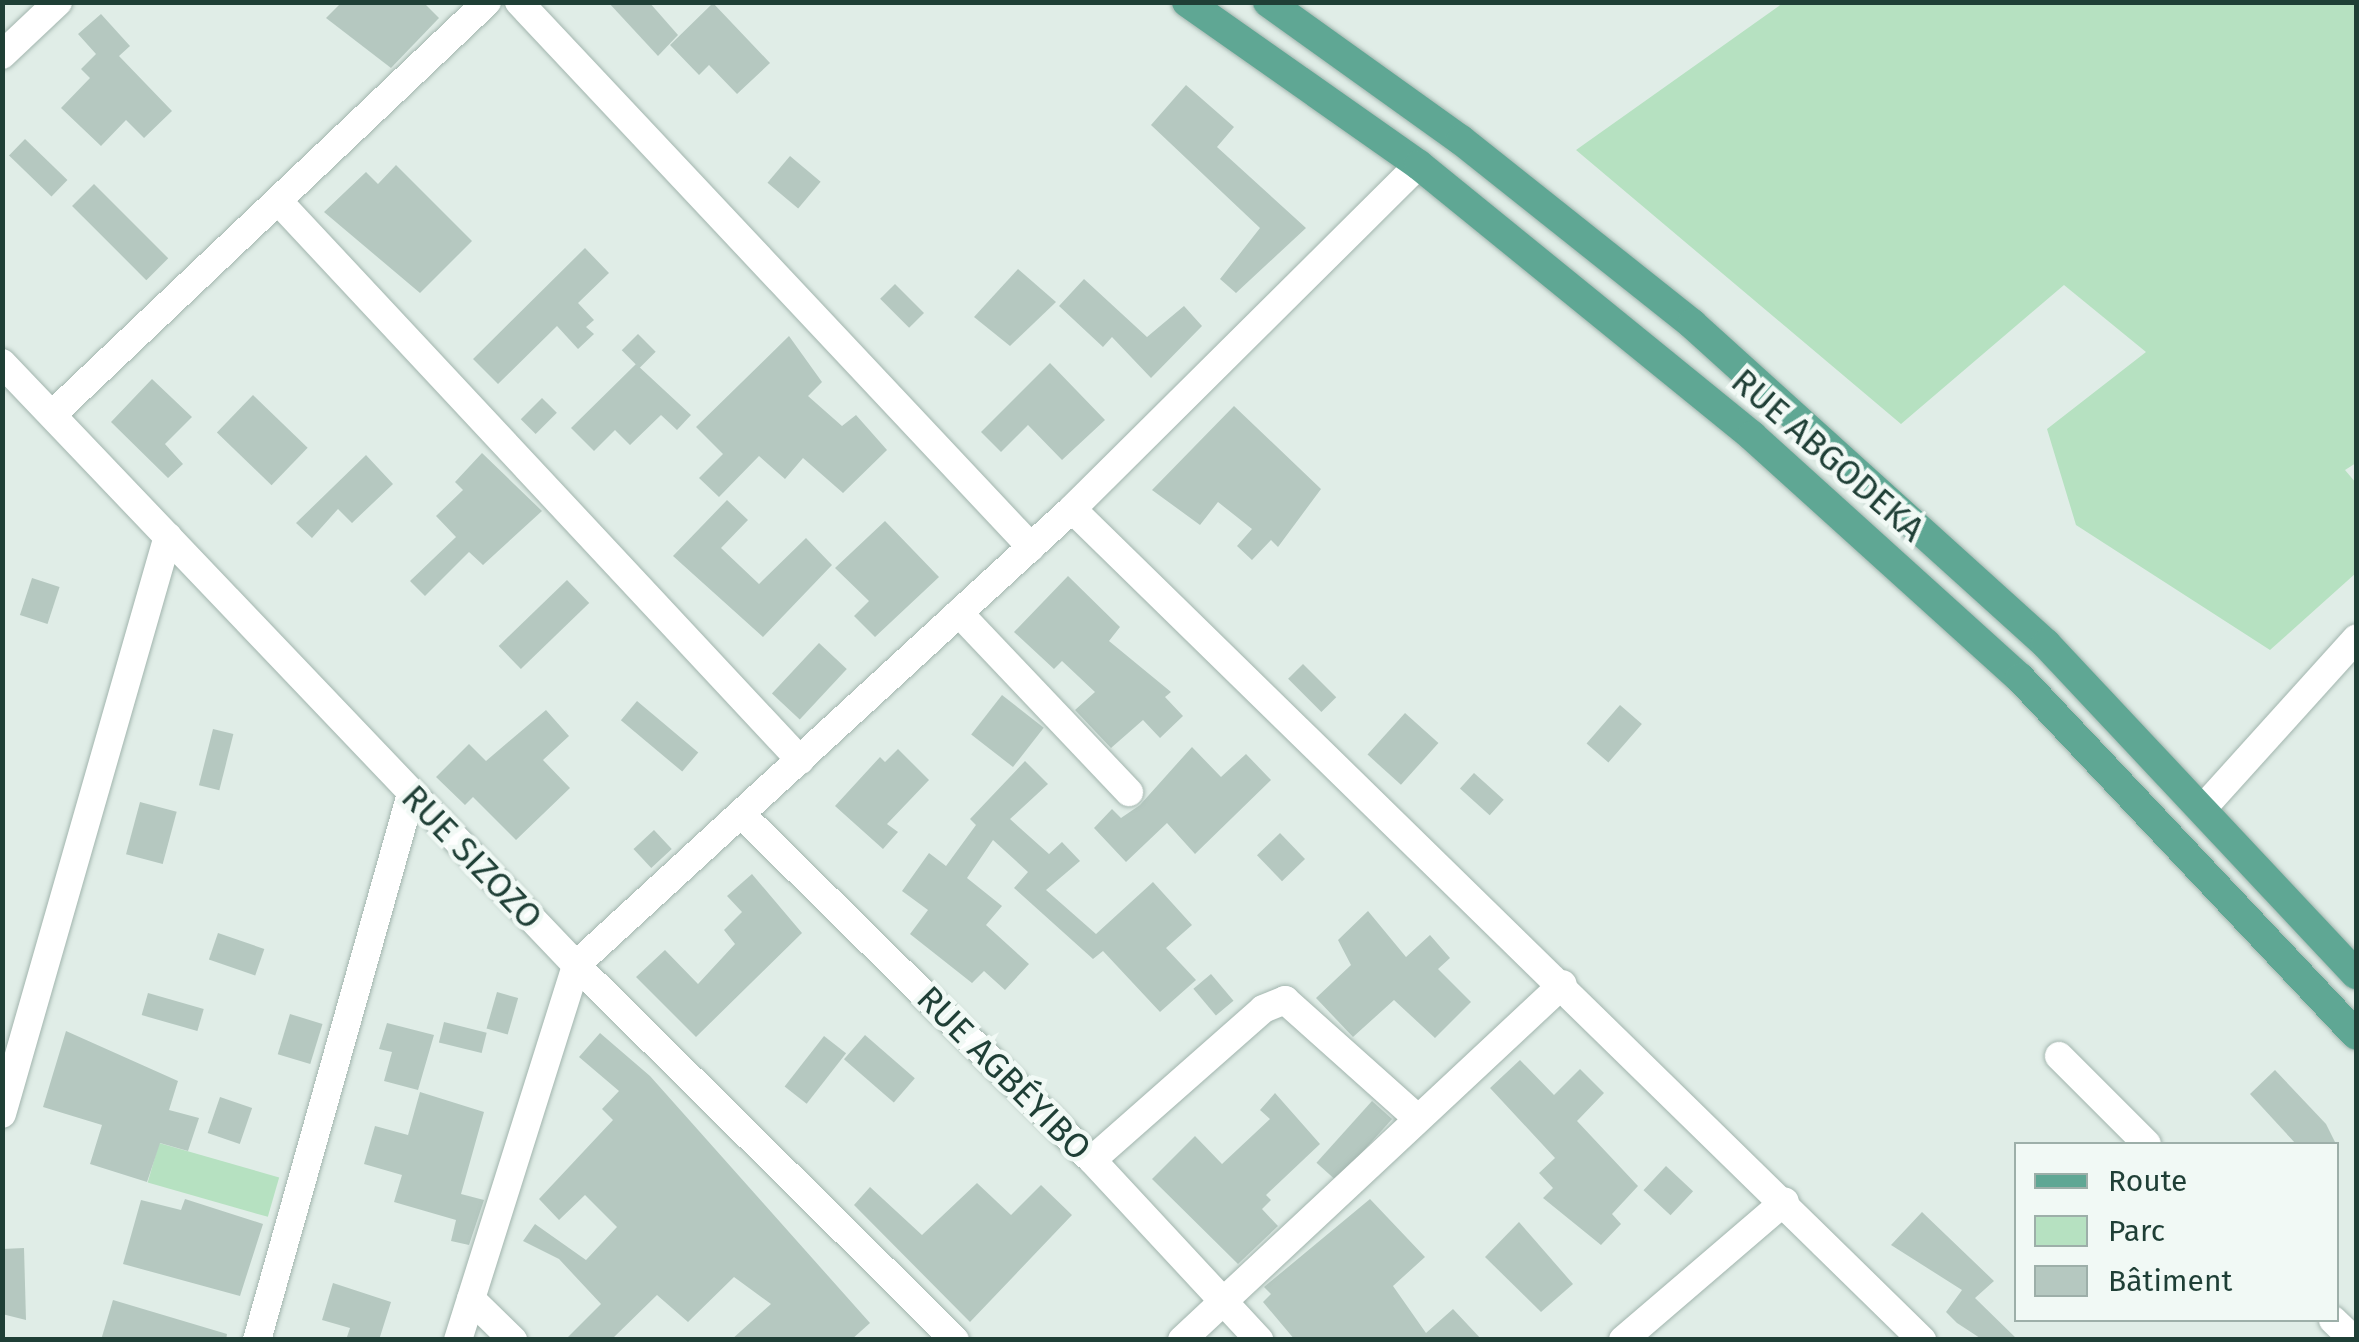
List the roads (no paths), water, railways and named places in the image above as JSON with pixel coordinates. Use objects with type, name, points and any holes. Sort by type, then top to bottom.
[{"type":"main road","name":"RUE ABGODEKA","points":[[1187,2],[1419,166],[1683,378],[2020,678],[2356,1034]]},
{"type":"main road","name":"RUE ABGODEKA","points":[[1268,2],[1461,140],[1692,324],[2046,644],[2204,807],[2356,974]]},
{"type":"street","points":[[56,411],[281,204],[487,2]]},
{"type":"street","points":[[519,2],[1031,547]]},
{"type":"street","points":[[2,55],[45,6]]},
{"type":"street","points":[[458,1340],[576,965],[1072,509],[1419,166]]},
{"type":"street","points":[[281,204],[800,760]]},
{"type":"street","name":"RUE SIZOZO","points":[[2,363],[56,411],[168,536],[576,965],[955,1340]]},
{"type":"street","points":[[1072,509],[1785,1200],[1922,1340]]},
{"type":"street","points":[[2,1114],[168,536]]},
{"type":"street","points":[[960,613],[1129,792]]},
{"type":"street","points":[[2204,807],[2356,639]]},
{"type":"street","points":[[257,1340],[411,794]]},
{"type":"street","name":"RUE AGBÉYIBO","points":[[742,814],[1227,1297],[1259,1340]]},
{"type":"street","points":[[1182,1340],[1416,1117],[1563,984]]},
{"type":"street","points":[[1092,1160],[1263,1008],[1286,1000],[1416,1117]]},
{"type":"street","points":[[2059,1056],[2145,1142]]},
{"type":"street","points":[[1623,1340],[1785,1200]]},
{"type":"street","points":[[471,1298],[513,1340]]},
{"type":"street","points":[[2335,1322],[2354,1340]]}]
